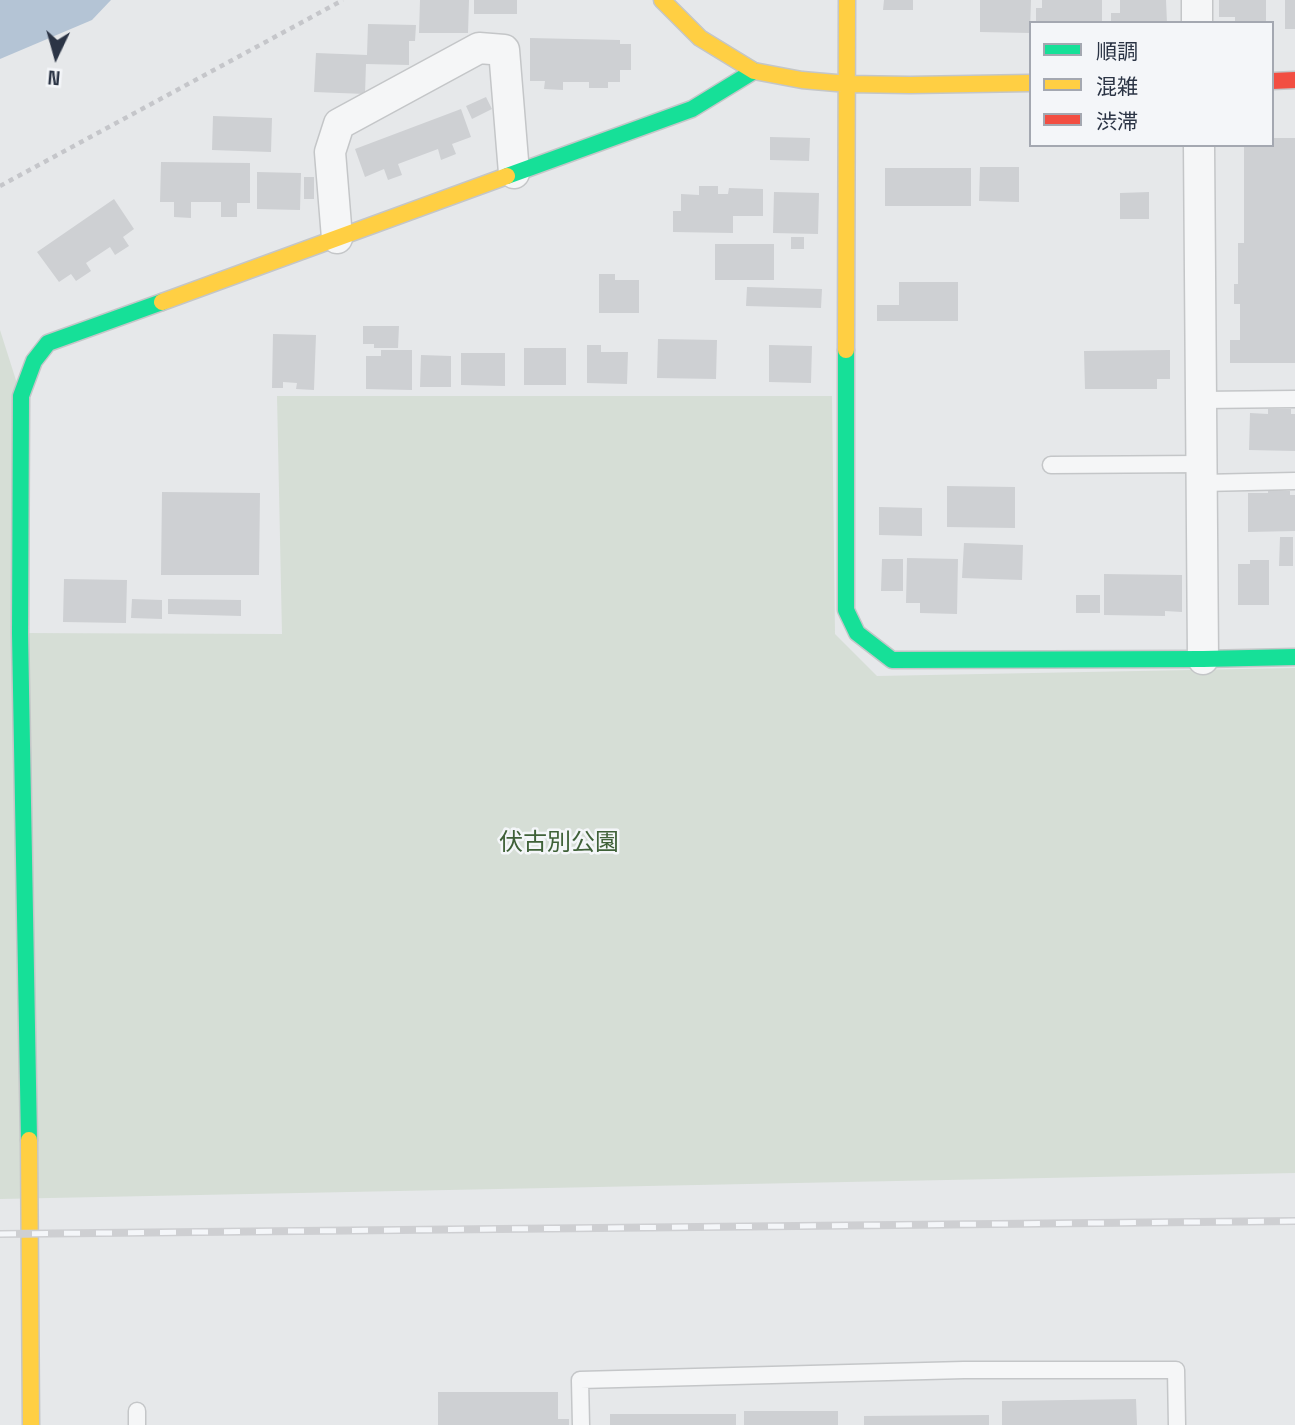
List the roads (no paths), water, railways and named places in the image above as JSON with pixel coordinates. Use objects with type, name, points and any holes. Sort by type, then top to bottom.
[{"type":"street","points":[[662,0],[700,38],[754,71],[802,80],[848,84],[1029,83]]},
{"type":"street","points":[[847,0],[846,610],[857,633],[892,660],[1295,657]]},
{"type":"street","points":[[1197,0],[1197,21]]},
{"type":"street","points":[[337,238],[330,152],[339,124],[479,48],[504,50],[514,173]]},
{"type":"street","points":[[32,1425],[20,648],[21,396],[34,361],[48,343],[692,109],[754,71]]},
{"type":"street","points":[[1274,80],[1295,80]]},
{"type":"street","points":[[1199,147],[1203,659]]},
{"type":"lane","points":[[1201,400],[1295,400]]},
{"type":"lane","points":[[1051,465],[1295,481]]},
{"type":"lane","points":[[0,648],[20,648]]},
{"type":"lane","points":[[581,1425],[580,1380],[1004,1370],[1177,1370],[1177,1425]]},
{"type":"water","points":[[0,0],[111,0],[92,20],[0,59]]},
{"type":"railway","points":[[0,1234],[1295,1221]]},
{"type":"park label","name":"伏古別公園","points":[[559,843]]}]
